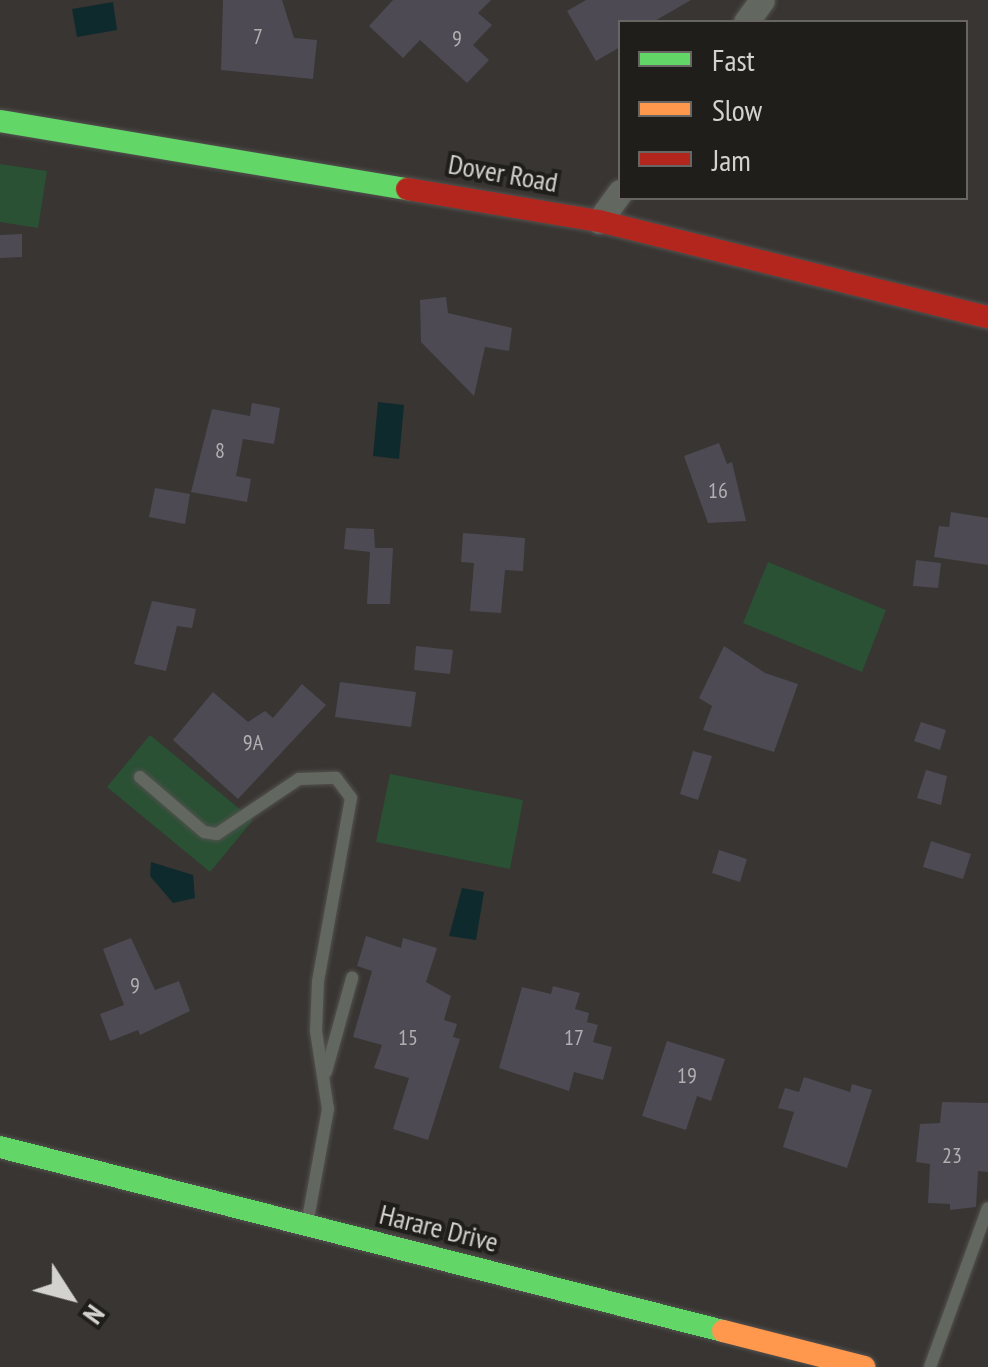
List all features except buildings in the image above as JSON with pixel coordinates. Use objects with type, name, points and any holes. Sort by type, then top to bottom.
[{"type":"street","name":"Dover Road","points":[[0,121],[598,222],[988,318]]},
{"type":"street","points":[[598,222],[618,195]]},
{"type":"street","name":"Harare Drive","points":[[0,1147],[864,1367]]},
{"type":"lane","points":[[140,777],[204,832],[217,834],[300,779],[321,774],[346,787],[353,813],[318,982],[316,1031],[325,1077],[326,1136],[306,1226]]},
{"type":"lane","points":[[325,1077],[352,978]]},
{"type":"lane","points":[[930,1367],[988,1208]]},
{"type":"green space","points":[[0,164],[47,171],[38,228],[0,222]]},
{"type":"green space","points":[[768,562],[886,610],[862,672],[743,623]]},
{"type":"green space","points":[[150,735],[253,820],[210,872],[107,787]]},
{"type":"green space","points":[[390,774],[523,800],[510,869],[376,842]]},
{"type":"water","points":[[113,2],[117,30],[77,37],[72,9]]},
{"type":"water","points":[[378,402],[404,405],[399,459],[373,456]]},
{"type":"water","points":[[151,862],[193,875],[195,898],[173,903],[150,876]]},
{"type":"water","points":[[462,888],[484,892],[476,940],[449,936]]},
{"type":"traffic: fast","points":[[0,121],[407,189]]},
{"type":"traffic: fast","points":[[0,1147],[723,1331]]},
{"type":"traffic: slow","points":[[723,1331],[864,1367]]},
{"type":"traffic: jam","points":[[407,189],[599,221],[988,317]]}]
